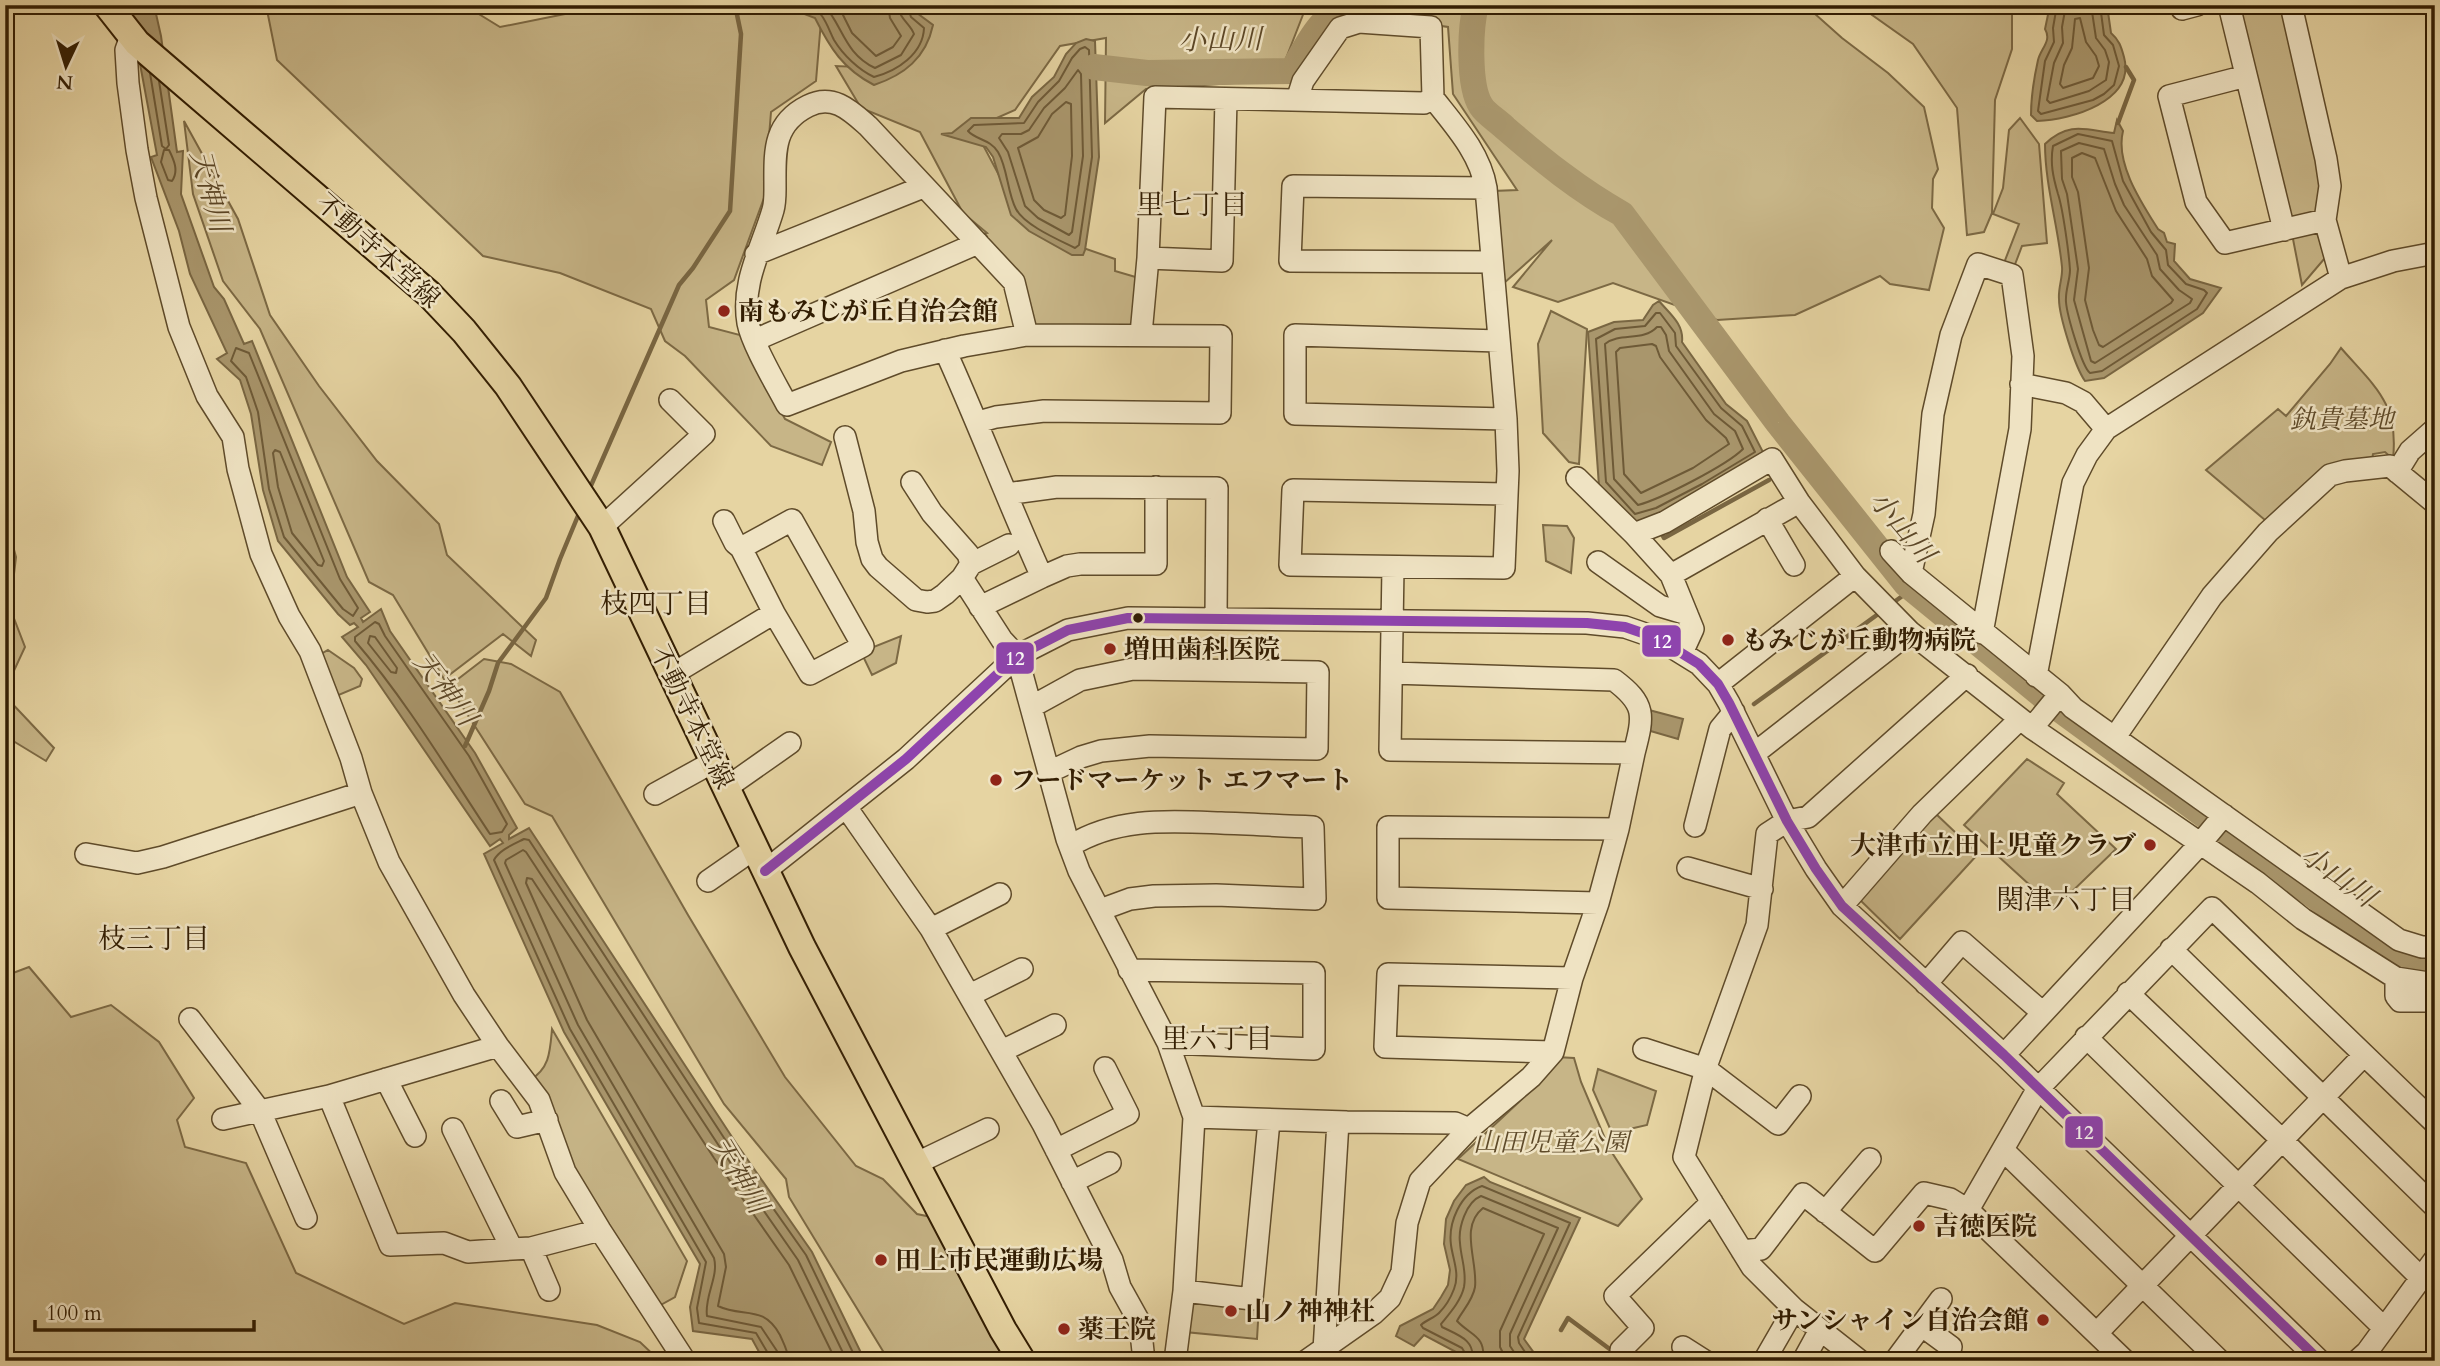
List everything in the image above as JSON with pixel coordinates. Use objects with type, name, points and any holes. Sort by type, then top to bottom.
[{"type":"main road","name":"不動寺本堂線","points":[[107,5],[134,40],[429,294],[464,331],[508,386],[602,527],[802,947],[1003,1330],[1022,1361]]},
{"type":"street","points":[[2181,5],[2182,9],[2197,5]]},
{"type":"street","points":[[2229,5],[2284,230]]},
{"type":"street","points":[[2293,5],[2326,159],[2330,186],[2325,220],[2341,278]]},
{"type":"street","points":[[1297,100],[1303,81],[1340,28],[1359,22],[1431,27],[1433,98],[1478,159],[1486,188],[1507,419],[1506,494],[1504,568],[1290,565],[1293,489],[1506,494]]},
{"type":"street","points":[[134,40],[126,50],[137,149],[146,198],[179,327],[207,396],[233,437],[238,469],[261,554],[289,617],[310,651],[389,862],[464,995],[539,1100],[565,1172],[685,1361]]},
{"type":"street","points":[[2246,76],[2169,96],[2196,202],[2225,243],[2325,220]]},
{"type":"street","points":[[1141,334],[1148,258],[1155,97],[1423,103],[1433,98]]},
{"type":"street","points":[[1148,258],[1222,261],[1226,99]]},
{"type":"street","points":[[978,422],[1044,411],[1220,413],[1221,336],[1027,335],[901,361],[787,405],[748,323],[748,281],[774,207],[775,153],[780,132],[787,119],[812,104],[828,102],[845,105],[868,126],[1014,282],[1027,335]]},
{"type":"street","points":[[1486,188],[1293,186],[1290,261],[1491,262]]},
{"type":"street","points":[[756,254],[923,187]]},
{"type":"street","points":[[755,340],[978,243]]},
{"type":"street","points":[[2036,676],[2073,483],[2087,455],[2106,429],[2341,278],[2393,261],[2435,253]]},
{"type":"street","points":[[1912,573],[1924,514],[1933,414],[1951,335],[1978,264],[2012,275],[2022,356],[2020,429],[1982,633]]},
{"type":"street","points":[[1499,341],[1295,335],[1295,414],[1507,419]]},
{"type":"street","points":[[945,350],[1042,577]]},
{"type":"street","points":[[2021,384],[2066,393],[2083,402],[2106,429]]},
{"type":"street","points":[[602,527],[704,434],[670,400]]},
{"type":"street","points":[[2397,472],[2410,451],[2435,429]]},
{"type":"street","points":[[845,437],[864,511],[867,542],[872,559],[877,567],[916,600],[935,601],[946,594],[967,571],[1009,545]]},
{"type":"street","points":[[1634,534],[1665,522],[1772,459],[1799,502],[1855,576],[1910,632],[2026,723],[2258,883],[2303,919],[2396,978],[2435,984]]},
{"type":"street","points":[[2115,737],[2212,596],[2268,532],[2330,475],[2390,466],[2435,503]]},
{"type":"street","points":[[1577,478],[1671,575],[1693,629],[1682,653]]},
{"type":"street","points":[[912,482],[932,513],[968,554],[967,571],[980,607],[1002,640],[1017,656],[1079,871],[1168,1043],[1194,1118],[1184,1291],[1175,1361]]},
{"type":"street","points":[[1007,494],[1057,487],[1217,488],[1219,548],[1216,617]]},
{"type":"street","points":[[980,607],[1067,566],[1156,564],[1156,487]]},
{"type":"street","points":[[1671,575],[1799,502]]},
{"type":"street","points":[[1767,519],[1794,565]]},
{"type":"street","points":[[724,521],[810,674],[863,646],[792,520],[741,548]]},
{"type":"street","points":[[1891,551],[1912,573],[1982,633],[2060,694],[2073,708],[2399,940],[2422,947],[2435,947]]},
{"type":"street","points":[[1598,562],[1660,606],[1687,614]]},
{"type":"street","points":[[1392,567],[1390,750],[1634,752]]},
{"type":"street","points":[[1718,684],[1855,576]]},
{"type":"street","points":[[671,675],[774,613]]},
{"type":"street","points":[[708,881],[759,860],[846,807],[906,759],[1017,656],[1068,630],[1128,618],[1216,617],[1587,623],[1625,626],[1657,638],[1682,653],[1699,664],[1718,684],[1787,821],[1842,905],[2004,1055],[2320,1361]]},
{"type":"street","points":[[1755,753],[1910,632]]},
{"type":"street","points":[[1031,707],[1080,680],[1133,669],[1318,672],[1317,750],[1150,746],[1101,751],[1049,772]]},
{"type":"street","points":[[1315,1355],[1390,1298],[1402,1272],[1407,1223],[1420,1181],[1469,1129],[1531,1077],[1553,1052],[1572,978],[1598,903],[1641,728],[1640,704],[1614,680],[1392,673]]},
{"type":"street","points":[[1860,1361],[1794,1309],[1752,1267],[1684,1157],[1718,1029],[1757,925],[1767,834],[1787,821],[1808,817],[1967,675]]},
{"type":"street","points":[[1842,905],[1922,814],[2060,694]]},
{"type":"street","points":[[1695,826],[1720,729],[1734,712]]},
{"type":"street","points":[[726,788],[790,743]]},
{"type":"street","points":[[654,794],[713,762]]},
{"type":"street","points":[[86,854],[137,863],[163,858],[361,793]]},
{"type":"street","points":[[846,807],[931,929],[1056,1150],[1112,1260],[1121,1287],[1140,1323],[1144,1361]]},
{"type":"street","points":[[2004,1055],[2224,815]]},
{"type":"street","points":[[1070,846],[1096,832],[1135,822],[1167,820],[1313,827],[1315,899],[1216,895],[1154,896],[1130,899],[1100,910]]},
{"type":"street","points":[[1598,903],[1388,898],[1388,827],[1618,828]]},
{"type":"street","points":[[1688,868],[1762,888]]},
{"type":"street","points":[[931,929],[1000,894]]},
{"type":"street","points":[[1968,1210],[2038,1090],[2212,908],[2434,1120]]},
{"type":"street","points":[[1926,984],[1962,943],[2043,1013]]},
{"type":"street","points":[[2171,949],[2435,1207]]},
{"type":"street","points":[[970,995],[1022,969]]},
{"type":"street","points":[[1129,970],[1314,973],[1314,1049],[1168,1043]]},
{"type":"street","points":[[1553,1052],[1385,1047],[1388,974],[1572,978]]},
{"type":"street","points":[[2396,978],[2396,996],[2400,1001],[2435,1001]]},
{"type":"street","points":[[2128,993],[2420,1277]]},
{"type":"street","points":[[190,1019],[260,1111],[306,1218]]},
{"type":"street","points":[[1002,1051],[1055,1025]]},
{"type":"street","points":[[2086,1037],[2384,1328]]},
{"type":"street","points":[[223,1119],[329,1096],[498,1046]]},
{"type":"street","points":[[1644,1049],[1706,1069],[1777,1124],[1800,1096]]},
{"type":"street","points":[[2097,1333],[2364,1055]]},
{"type":"street","points":[[1056,1150],[1128,1114],[1105,1068]]},
{"type":"street","points":[[386,1079],[415,1136]]},
{"type":"street","points":[[329,1096],[390,1245],[444,1243],[468,1252],[522,1248],[600,1230]]},
{"type":"street","points":[[501,1101],[517,1127],[547,1120]]},
{"type":"street","points":[[1194,1118],[1455,1123],[1469,1129]]},
{"type":"street","points":[[1184,1291],[1252,1299],[1269,1121]]},
{"type":"street","points":[[1315,1355],[1338,1122]]},
{"type":"street","points":[[453,1129],[549,1290]]},
{"type":"street","points":[[917,1163],[988,1129]]},
{"type":"street","points":[[2003,1150],[2143,1283],[2220,1361]]},
{"type":"street","points":[[1825,1212],[1870,1159]]},
{"type":"street","points":[[1072,1182],[1110,1163]]},
{"type":"street","points":[[1742,1251],[1761,1249],[1803,1195],[1875,1251],[1924,1192],[1950,1199],[1968,1210],[2125,1361]]},
{"type":"street","points":[[1620,1350],[1643,1328],[1615,1296],[1712,1202]]},
{"type":"street","points":[[2357,1361],[2367,1352],[2435,1259]]},
{"type":"street","points":[[1895,1361],[1941,1299]]},
{"type":"street","points":[[1764,1361],[1794,1309]]},
{"type":"street","points":[[1921,1325],[1951,1347]]},
{"type":"street","points":[[1803,1361],[1820,1330]]},
{"type":"street","points":[[1683,1347],[1705,1361]]},
{"type":"green space","points":[[266,5],[464,5],[500,27],[595,5],[1805,5],[1888,73],[1924,107],[1938,169],[1933,179],[1932,208],[1944,228],[1929,290],[1890,284],[1880,276],[1795,315],[1717,320],[1613,283],[1558,302],[1513,287],[1552,240],[1503,284],[1493,191],[1517,190],[1453,94],[1448,27],[1306,7],[1285,61],[1263,81],[1146,89],[1105,123],[1106,38],[1060,46],[1015,110],[974,128],[1019,213],[1069,243],[1115,259],[1115,271],[1139,278],[1136,329],[1032,328],[983,234],[987,233],[963,213],[920,132],[861,108],[836,66],[881,68],[822,9],[816,81],[771,112],[764,198],[734,280],[706,300],[709,327],[740,335],[785,419],[831,442],[822,465],[771,446],[685,356],[665,341],[651,309],[560,273],[483,256],[277,60]]},
{"type":"green space","points":[[1858,5],[2012,5],[2012,49],[1995,100],[1992,213],[1984,232],[1967,235],[1957,108],[1913,44]]},
{"type":"green space","points":[[2238,5],[2280,5],[2323,178],[2321,207],[2313,215],[2294,220],[2288,214]]},
{"type":"green space","points":[[2020,118],[2039,144],[2047,243],[2022,246],[2014,267],[2004,263],[2019,224],[1993,214],[2003,188],[2009,130]]},
{"type":"green space","points":[[184,121],[238,219],[270,315],[319,386],[377,461],[439,524],[447,555],[536,640],[531,656],[503,634],[444,679],[393,595],[369,582],[260,329],[223,281],[193,194]]},
{"type":"green space","points":[[2310,228],[2318,235],[2325,258],[2302,285],[2292,234]]},
{"type":"green space","points":[[1551,311],[1587,329],[1579,464],[1569,462],[1543,433],[1538,344]]},
{"type":"green space","name":"釻貴墓地","points":[[2341,348],[2382,397],[2392,424],[2393,459],[2385,452],[2373,454],[2372,460],[2332,472],[2272,526],[2206,470],[2278,409],[2286,416]]},
{"type":"green space","points":[[5,516],[16,557],[10,608],[25,647],[5,690]]},
{"type":"green space","points":[[1543,525],[1567,526],[1574,538],[1571,573],[1546,561]]},
{"type":"green space","points":[[901,636],[896,663],[872,675],[861,652]]},
{"type":"green space","points":[[328,650],[354,668],[362,679],[360,686],[334,697],[321,654]]},
{"type":"green space","points":[[484,659],[511,664],[560,692],[785,1077],[856,1166],[883,1179],[917,1214],[931,1217],[1014,1361],[889,1361],[789,1197],[786,1179],[724,1104],[552,816],[525,804],[449,686]]},
{"type":"green space","points":[[5,696],[54,748],[46,761],[5,736]]},
{"type":"green space","points":[[2027,759],[2064,783],[2057,794],[2116,849],[2055,908],[1964,825]]},
{"type":"green space","points":[[1935,813],[1978,854],[1900,939],[1858,898]]},
{"type":"green space","points":[[29,967],[71,1017],[111,1005],[159,1042],[194,1098],[177,1120],[185,1147],[246,1163],[296,1273],[404,1324],[455,1303],[597,1325],[640,1342],[660,1361],[5,1361],[5,976]]},
{"type":"green space","points":[[552,1029],[687,1261],[675,1297],[657,1307],[586,1198],[530,1080],[545,1064]]},
{"type":"green space","name":"山田児童公園","points":[[1556,1057],[1574,1058],[1581,1082],[1609,1148],[1642,1199],[1618,1226],[1458,1159],[1536,1086]]},
{"type":"green space","points":[[1598,1069],[1656,1091],[1647,1125],[1612,1133],[1593,1090]]},
{"type":"green space","points":[[1188,1298],[1259,1305],[1257,1339],[1185,1332]]},
{"type":"water","name":"天神川","points":[[129,5],[154,5],[161,36],[177,152],[183,151],[181,194],[214,287],[224,299],[244,344],[252,341],[347,577],[370,612],[361,618],[363,622],[381,609],[390,631],[475,753],[517,828],[509,835],[509,839],[529,828],[736,1143],[812,1252],[865,1361],[764,1361],[752,1339],[693,1331],[690,1307],[700,1264],[564,1032],[484,854],[503,843],[500,839],[490,846],[366,665],[342,637],[358,627],[354,623],[350,625],[338,614],[278,541],[263,490],[251,414],[240,380],[217,359],[227,353],[190,274],[179,231],[151,157],[157,155]]},
{"type":"water","points":[[807,5],[911,5],[933,25],[925,47],[912,64],[895,76],[874,85],[838,57],[815,18],[799,12]]},
{"type":"water","points":[[2050,5],[2107,5],[2111,33],[2122,50],[2125,72],[2120,85],[2111,96],[2098,105],[2067,117],[2037,121],[2031,115],[2032,94],[2038,60],[2047,41],[2045,29]]},
{"type":"water","points":[[1086,39],[1095,41],[1099,157],[1085,250],[1083,255],[1072,255],[1029,231],[1011,215],[993,157],[986,147],[941,134],[952,133],[971,118],[1019,118],[1032,97],[1054,77],[1066,54],[1076,43]]},
{"type":"water","points":[[2117,120],[2123,131],[2123,156],[2131,182],[2167,242],[2175,244],[2174,261],[2190,279],[2221,288],[2203,313],[2104,378],[2085,381],[2072,353],[2060,307],[2062,267],[2047,175],[2045,144],[2062,132],[2070,130],[2114,133]]},
{"type":"water","points":[[1659,301],[1681,330],[1682,342],[1726,404],[1747,421],[1765,456],[1659,515],[1633,523],[1599,486],[1588,332],[1614,322],[1643,320]]},
{"type":"water","points":[[1649,710],[1683,719],[1678,739],[1647,730]]},
{"type":"water","points":[[1484,1177],[1490,1182],[1580,1218],[1524,1339],[1540,1361],[1456,1361],[1458,1353],[1424,1335],[1414,1346],[1396,1336],[1400,1326],[1433,1309],[1448,1285],[1450,1270],[1444,1244],[1446,1219],[1454,1201],[1466,1185]]},
{"type":"waterway","points":[[589,490],[679,285],[730,211],[741,34],[735,5]]},
{"type":"waterway","name":"小山川","points":[[1094,67],[1147,73],[1292,71],[1317,29],[1334,14],[1357,5]]},
{"type":"waterway","name":"小山川","points":[[1476,5],[1472,28],[1472,71],[1477,97],[1483,109],[1561,174],[1622,214],[1778,423],[1906,584],[2055,706],[2378,943],[2405,957],[2435,963]]},
{"type":"waterway","points":[[2118,123],[2134,80],[2126,67]]},
{"type":"waterway","points":[[1660,530],[1664,538],[1769,480]]},
{"type":"waterway","name":"天神川","points":[[465,746],[498,663],[546,598],[580,511]]},
{"type":"waterway","points":[[1890,605],[1912,589]]},
{"type":"waterway","points":[[1754,704],[1881,612]]},
{"type":"waterway","points":[[1561,1330],[1568,1318],[1615,1353]]},
{"type":"transit line","name":"12","points":[[765,871],[906,759],[1017,656],[1068,630],[1128,618],[1587,623],[1625,627],[1657,638],[1699,664],[1718,684],[1787,821],[1842,906],[2004,1055],[2320,1361]]},
{"type":"place","name":"南もみじが丘自治会館","points":[[724,311]]},
{"type":"place","name":"もみじが丘動物病院","points":[[1728,640]]},
{"type":"place","name":"増田歯科医院","points":[[1110,649]]},
{"type":"place","name":"フードマーケット エフマート","points":[[996,780]]},
{"type":"place","name":"大津市立田上児童クラブ","points":[[2150,845]]},
{"type":"place","name":"吉徳医院","points":[[1919,1226]]},
{"type":"place","name":"田上市民運動広場","points":[[881,1260]]},
{"type":"place","name":"山ノ神神社","points":[[1231,1311]]},
{"type":"place","name":"サンシャイン自治会館","points":[[2043,1320]]},
{"type":"place","name":"薬王院","points":[[1064,1329]]},
{"type":"district","name":"里七丁目","points":[[1192,205]]},
{"type":"district","name":"枝四丁目","points":[[656,604]]},
{"type":"district","name":"関津六丁目","points":[[2066,900]]},
{"type":"district","name":"枝三丁目","points":[[154,939]]},
{"type":"district","name":"里六丁目","points":[[1217,1039]]}]
